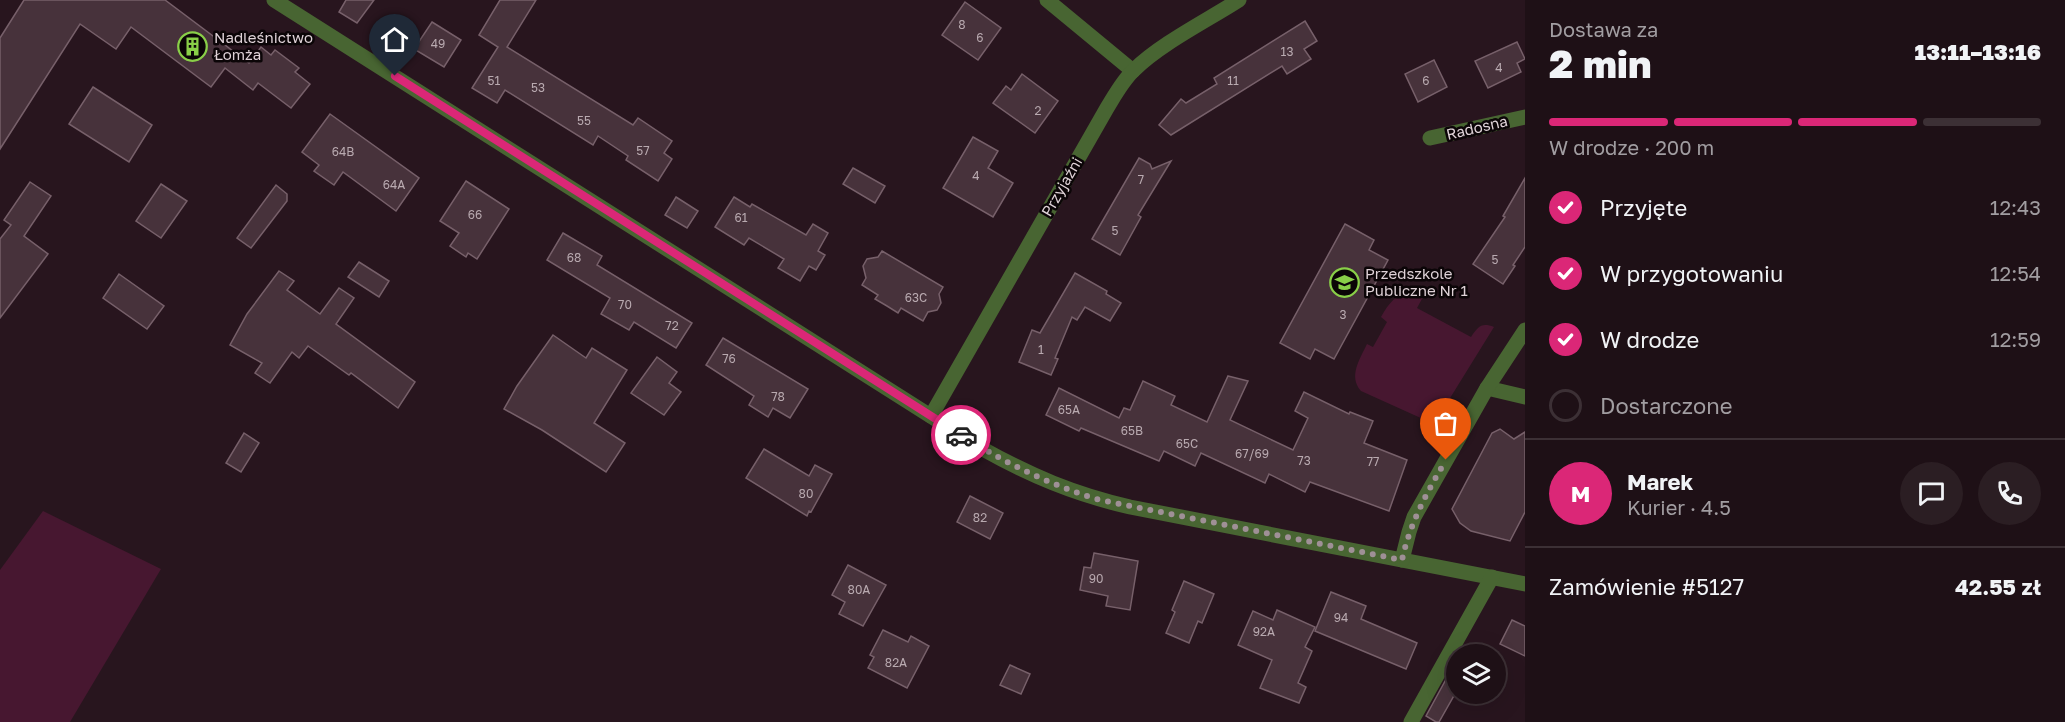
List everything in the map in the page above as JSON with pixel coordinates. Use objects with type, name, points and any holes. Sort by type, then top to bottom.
[{"type":"street","points":[[274,0],[931,416],[1016,467],[1052,484],[1100,500],[1525,584]]},
{"type":"street","points":[[1047,0],[1133,71]]},
{"type":"street","name":"Przyjaźni","points":[[931,416],[1107,108],[1133,71],[1159,51],[1239,0]]},
{"type":"street","name":"Radosna","points":[[1430,138],[1525,117]]},
{"type":"street","points":[[1402,560],[1414,517],[1487,388],[1525,330]]},
{"type":"street","points":[[1487,388],[1525,397]]},
{"type":"street","points":[[1411,722],[1492,577]]},
{"type":"shaded area","points":[[1411,291],[1421,293],[1423,297],[1417,308],[1471,337],[1480,326],[1494,327],[1434,424],[1361,391],[1355,379],[1356,368],[1367,344],[1373,347],[1387,322],[1381,317],[1384,312],[1397,297]]},
{"type":"shaded area","points":[[43,511],[161,569],[70,722],[0,722],[0,570]]},
{"type":"building","points":[[24,0],[165,0],[249,63],[261,47],[271,55],[275,50],[299,68],[295,72],[310,84],[291,108],[258,83],[253,90],[225,68],[211,87],[131,27],[116,49],[80,24],[0,149],[0,38]]},
{"type":"building","points":[[346,0],[374,0],[357,23],[339,12]]},
{"type":"building","points":[[500,0],[536,0],[507,47],[633,125],[638,118],[672,141],[664,153],[672,159],[658,181],[626,160],[628,156],[598,136],[593,145],[505,90],[497,103],[472,88],[498,47],[479,35]]},
{"type":"building","points":[[965,2],[1001,28],[978,60],[942,35]]},
{"type":"building","points":[[1305,21],[1317,41],[1304,49],[1311,59],[1287,74],[1282,66],[1171,135],[1159,125],[1181,99],[1186,103],[1217,84],[1214,78]]},
{"type":"building","points":[[432,22],[461,40],[444,67],[414,49]]},
{"type":"building","points":[[1517,42],[1525,59],[1517,63],[1521,72],[1488,88],[1475,61]]},
{"type":"building","points":[[1434,60],[1447,87],[1418,102],[1405,74]]},
{"type":"building","points":[[1022,74],[1058,101],[1035,133],[993,103],[1006,86],[1011,90]]},
{"type":"building","points":[[93,87],[152,125],[129,162],[69,124]]},
{"type":"building","points":[[330,114],[419,178],[396,211],[343,172],[334,185],[314,171],[319,165],[302,152]]},
{"type":"building","points":[[973,137],[998,151],[988,168],[1013,183],[993,217],[943,188]]},
{"type":"building","points":[[1139,158],[1150,164],[1152,169],[1171,161],[1138,215],[1141,217],[1120,255],[1092,239]]},
{"type":"building","points":[[853,168],[885,186],[875,203],[843,184]]},
{"type":"building","points":[[1525,178],[1525,247],[1503,284],[1473,264],[1505,217],[1503,216]]},
{"type":"building","points":[[466,181],[509,209],[477,259],[468,253],[466,257],[450,246],[459,233],[440,221]]},
{"type":"building","points":[[30,182],[51,196],[24,236],[48,254],[0,318],[0,239],[11,225],[4,220]]},
{"type":"building","points":[[161,184],[187,201],[161,238],[136,221]]},
{"type":"building","points":[[276,185],[287,194],[287,201],[251,248],[237,238]]},
{"type":"building","points":[[676,197],[698,211],[687,228],[665,215]]},
{"type":"building","points":[[734,197],[750,207],[752,204],[806,235],[813,224],[828,233],[818,251],[825,255],[816,270],[809,266],[800,281],[778,268],[784,259],[749,238],[744,245],[715,227]]},
{"type":"building","name":"Przedszkole Publiczne Nr 1","points":[[1345,224],[1374,240],[1369,250],[1388,260],[1334,359],[1315,349],[1310,359],[1280,343]]},
{"type":"building","points":[[563,233],[602,256],[597,265],[692,323],[676,348],[634,322],[629,330],[601,314],[610,298],[547,260]]},
{"type":"building","points":[[882,251],[943,287],[939,294],[941,303],[937,310],[928,312],[923,321],[901,308],[898,313],[875,299],[878,295],[862,285],[866,278],[863,266],[867,259],[878,257]]},
{"type":"building","points":[[359,262],[389,281],[379,297],[348,277]]},
{"type":"building","points":[[279,271],[294,281],[287,290],[320,314],[339,288],[354,298],[336,324],[415,382],[398,408],[351,373],[349,375],[308,346],[299,358],[292,352],[270,383],[255,373],[262,363],[230,345],[247,314]]},
{"type":"building","points":[[1075,273],[1107,291],[1106,294],[1121,303],[1110,321],[1085,307],[1077,320],[1072,317],[1055,358],[1058,359],[1051,375],[1019,362],[1032,330],[1040,333]]},
{"type":"building","points":[[119,274],[164,306],[147,329],[103,298]]},
{"type":"building","points":[[553,335],[586,358],[592,348],[627,370],[594,423],[625,443],[606,472],[542,430],[504,409],[517,386]]},
{"type":"building","points":[[723,338],[808,389],[790,418],[773,408],[768,417],[749,405],[754,396],[706,365]]},
{"type":"building","points":[[657,357],[677,372],[669,383],[681,392],[664,415],[631,393]]},
{"type":"building","points":[[1228,376],[1248,381],[1230,420],[1293,450],[1308,418],[1295,411],[1304,392],[1349,414],[1350,412],[1373,421],[1364,443],[1407,460],[1389,511],[1310,482],[1305,492],[1269,474],[1265,483],[1201,453],[1195,466],[1164,451],[1159,461],[1081,428],[1079,431],[1046,415],[1059,388],[1119,418],[1124,408],[1130,410],[1143,381],[1175,396],[1171,405],[1207,422]]},
{"type":"building","points":[[1500,429],[1514,439],[1525,432],[1525,512],[1510,541],[1471,531],[1460,523],[1452,509],[1492,433]]},
{"type":"building","points":[[244,433],[259,443],[241,472],[226,463]]},
{"type":"building","points":[[764,449],[809,476],[815,465],[832,474],[807,516],[746,478]]},
{"type":"building","points":[[970,496],[1003,513],[990,539],[957,522]]},
{"type":"building","points":[[1094,553],[1138,561],[1130,610],[1106,606],[1108,596],[1080,590],[1084,567],[1091,568]]},
{"type":"building","points":[[848,565],[886,585],[863,626],[839,614],[845,602],[832,595]]},
{"type":"building","points":[[1184,581],[1214,594],[1202,623],[1198,621],[1189,643],[1166,633],[1175,612],[1172,610]]},
{"type":"building","points":[[1331,592],[1366,606],[1361,619],[1417,643],[1406,669],[1315,631]]},
{"type":"building","points":[[1277,610],[1315,627],[1305,647],[1312,651],[1298,683],[1306,687],[1299,703],[1260,688],[1272,660],[1238,645],[1253,611],[1273,620]]},
{"type":"building","points":[[1512,620],[1525,626],[1525,656],[1506,647],[1506,644],[1500,644]]},
{"type":"building","points":[[883,630],[908,642],[911,636],[929,646],[907,688],[868,668],[874,657],[870,655]]},
{"type":"building","points":[[1010,665],[1030,674],[1021,694],[1000,685]]},
{"type":"building","points":[[1446,679],[1446,704],[1449,704],[1439,722],[1426,716]]},
{"type":"way so far","points":[[961,435],[1044,481],[1100,500],[1402,560],[1414,517],[1446,460]]},
{"type":"place","name":"Nadleśnictwo Łomża","points":[[193,47]]},
{"type":"place","name":"Przedszkole Publiczne Nr 1","points":[[1344,283]]},
{"type":"route","points":[[395,76],[961,435]]}]
